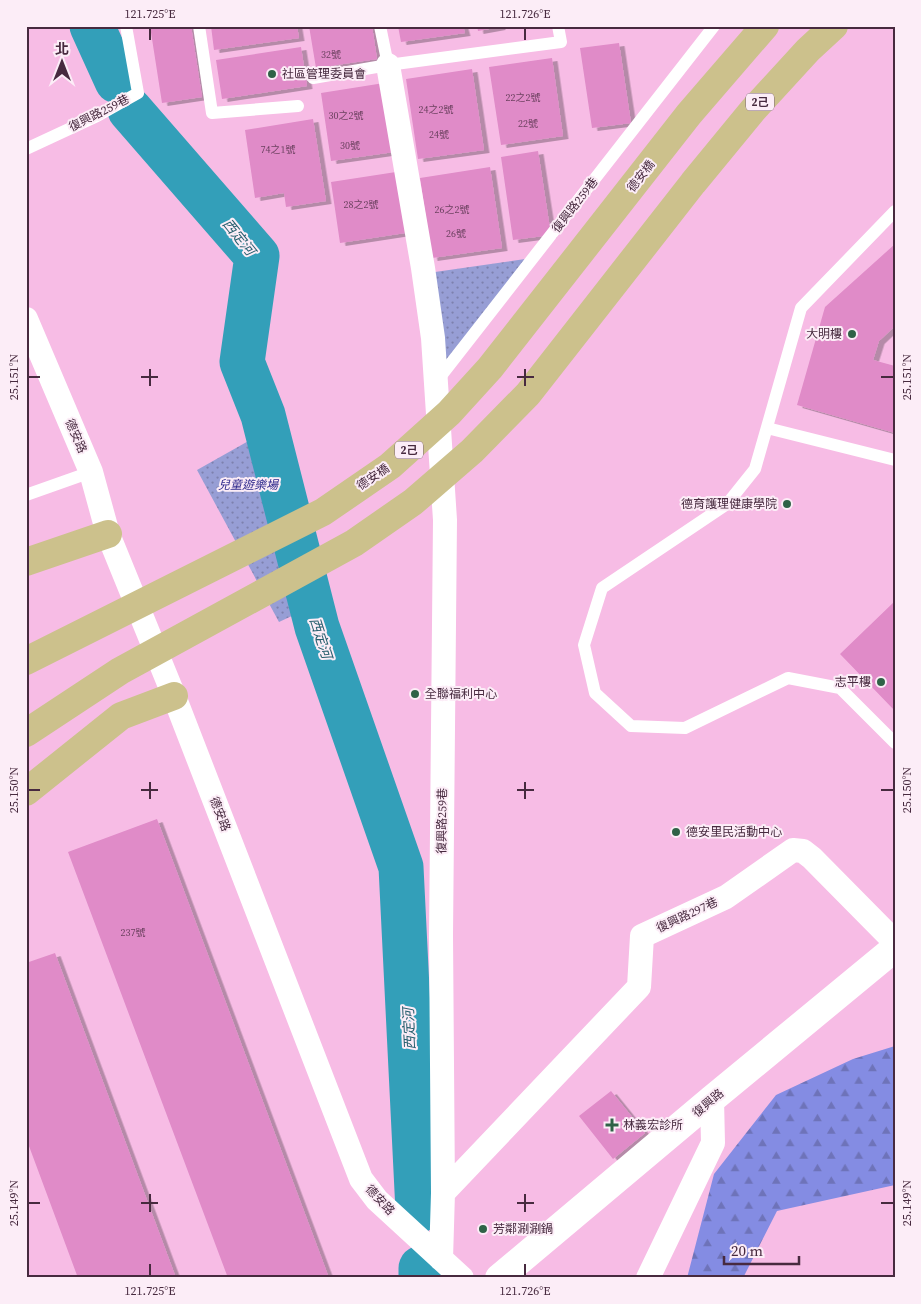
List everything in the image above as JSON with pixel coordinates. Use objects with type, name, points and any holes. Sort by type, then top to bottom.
[{"type":"main road","name":"德安橋","points":[[26,661],[323,512],[390,466],[450,413],[490,368],[689,114],[765,26]]},
{"type":"main road","name":"2己","points":[[26,733],[120,671],[354,543],[413,502],[472,451],[528,394],[693,183],[753,110],[808,50],[834,26]]},
{"type":"main road","points":[[26,562],[108,534]]},
{"type":"main road","points":[[26,792],[121,716],[174,696]]},
{"type":"street","name":"復興路259巷","points":[[388,65],[423,268],[433,338],[445,520],[441,936],[443,1193],[441,1259]]},
{"type":"street","name":"德安路","points":[[26,319],[91,472],[108,534],[174,696],[361,1179],[377,1200],[462,1278]]},
{"type":"street","name":"復興路297巷","points":[[443,1193],[638,987],[642,936],[726,897],[793,850],[803,851],[812,858],[895,942]]},
{"type":"street","name":"復興路","points":[[499,1278],[895,948]]},
{"type":"street","points":[[648,1278],[713,1143],[712,1099]]},
{"type":"lane","name":"復興路259巷","points":[[26,149],[97,116],[138,93],[126,26]]},
{"type":"lane","points":[[199,26],[212,113],[298,106]]},
{"type":"lane","name":"復興路259巷","points":[[380,26],[388,65]]},
{"type":"lane","points":[[314,78],[388,65],[561,42],[558,26]]},
{"type":"lane","name":"復興路259巷","points":[[435,384],[714,26]]},
{"type":"lane","points":[[895,211],[801,308],[755,469],[727,504],[602,588],[584,645],[594,693],[631,726],[686,728],[788,678],[840,688],[895,743]]},
{"type":"lane","points":[[767,428],[895,460]]},
{"type":"lane","points":[[26,495],[91,472]]},
{"type":"green space","points":[[525,259],[437,375],[428,273]]},
{"type":"green space","name":"兒童遊樂場","points":[[268,430],[326,600],[279,622],[197,470]]},
{"type":"green space","points":[[895,1046],[895,1185],[777,1211],[743,1278],[687,1278],[714,1174],[776,1095],[853,1059]]},
{"type":"building","points":[[150,26],[191,26],[202,97],[162,103]]},
{"type":"building","points":[[211,26],[297,26],[299,38],[214,50]]},
{"type":"building","points":[[309,26],[372,26],[377,59],[316,68]]},
{"type":"building","points":[[398,26],[463,26],[465,33],[401,42]]},
{"type":"building","points":[[477,26],[500,26],[500,27],[478,31]]},
{"type":"building","points":[[619,43],[631,123],[592,128],[580,48]]},
{"type":"building","points":[[301,47],[307,86],[222,99],[216,60]]},
{"type":"building","points":[[552,58],[563,136],[501,145],[489,67]]},
{"type":"building","points":[[472,69],[484,150],[418,159],[406,79]]},
{"type":"building","points":[[384,83],[394,152],[331,161],[321,93]]},
{"type":"building","points":[[313,119],[326,201],[286,207],[284,193],[255,198],[245,130]]},
{"type":"building","points":[[538,151],[551,235],[513,240],[501,157]]},
{"type":"building","points":[[490,167],[502,248],[432,258],[420,178]]},
{"type":"building","points":[[396,172],[405,233],[340,243],[331,182]]},
{"type":"building","name":"大明樓","points":[[895,244],[895,326],[879,341],[873,360],[895,366],[895,433],[797,405],[825,307]]},
{"type":"building","name":"志平樓","points":[[895,601],[895,711],[840,654]]},
{"type":"building","points":[[157,819],[329,1278],[228,1278],[68,852]]},
{"type":"building","points":[[55,953],[176,1278],[78,1278],[26,1138],[26,963]]},
{"type":"building","name":"林義宏診所","points":[[611,1091],[645,1133],[613,1159],[579,1116]]},
{"type":"waterway","name":"西定河","points":[[92,26],[117,81]]},
{"type":"waterway","name":"西定河","points":[[130,110],[257,256],[242,362],[263,415],[317,627],[401,867],[418,1211]]},
{"type":"waterway","name":"西定河","points":[[421,1268],[421,1278]]},
{"type":"place","name":"社區管理委員會","points":[[272,74]]},
{"type":"place","name":"大明樓","points":[[852,334]]},
{"type":"place","name":"德育護理健康學院","points":[[787,504]]},
{"type":"place","name":"志平樓","points":[[881,682]]},
{"type":"place","name":"全聯福利中心","points":[[415,694]]},
{"type":"place","name":"德安里民活動中心","points":[[676,832]]},
{"type":"place","name":"林義宏診所","points":[[612,1125]]},
{"type":"place","name":"芳鄰涮涮鍋","points":[[483,1229]]}]
